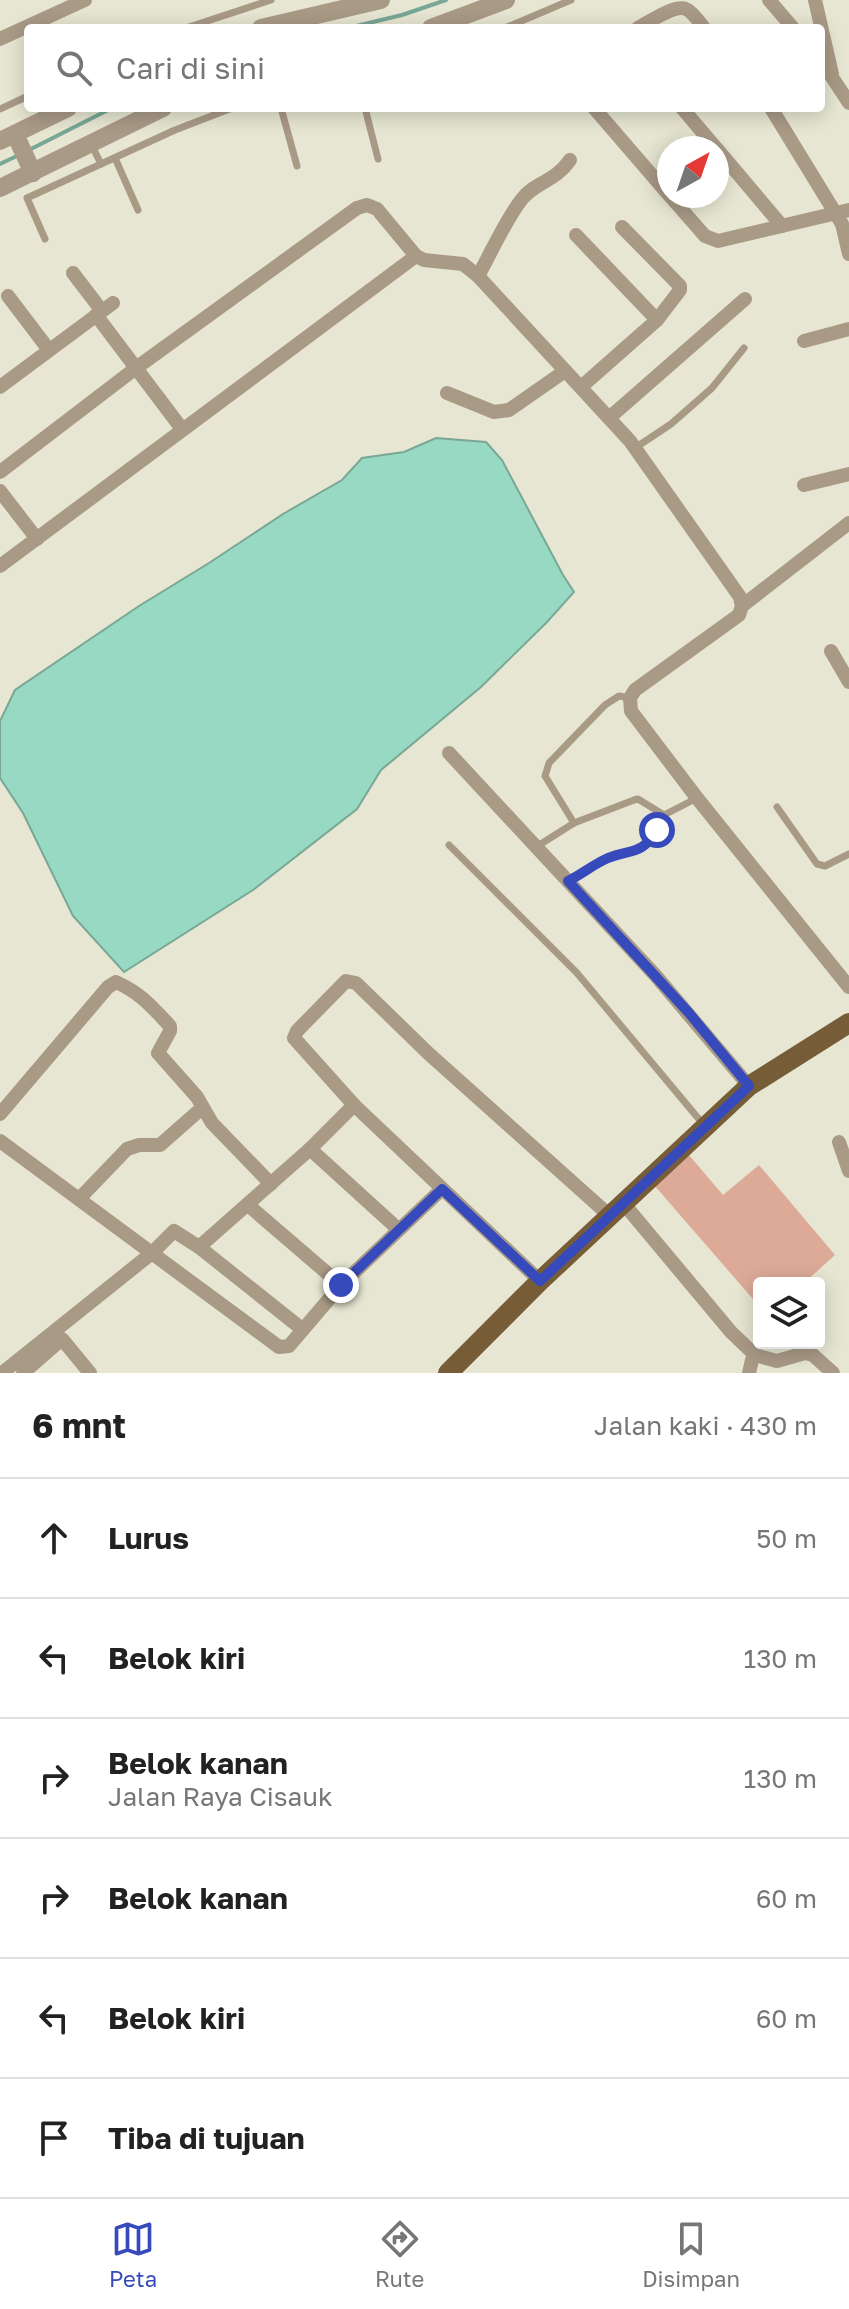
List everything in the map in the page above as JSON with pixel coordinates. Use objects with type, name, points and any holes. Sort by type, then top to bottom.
[{"type":"main road","points":[[448,1373],[540,1281],[749,1086],[849,1023]]},
{"type":"street","points":[[0,39],[51,7],[85,0]]},
{"type":"street","points":[[278,24],[381,0]]},
{"type":"street","points":[[442,24],[506,0]]},
{"type":"street","points":[[769,0],[790,24]]},
{"type":"street","points":[[815,0],[821,24]]},
{"type":"street","points":[[645,24],[675,8],[688,10],[700,24]]},
{"type":"street","points":[[825,44],[832,74]]},
{"type":"street","points":[[825,66],[849,103]]},
{"type":"street","points":[[33,173],[7,138],[60,112]]},
{"type":"street","points":[[0,188],[155,112]]},
{"type":"street","points":[[597,112],[657,182]]},
{"type":"street","points":[[685,112],[705,136]]},
{"type":"street","points":[[774,112],[842,212],[849,254]]},
{"type":"street","points":[[478,276],[522,198],[562,171],[570,160]]},
{"type":"street","points":[[729,164],[782,226]]},
{"type":"street","points":[[0,472],[136,368],[357,208],[367,205],[377,209],[416,256],[424,260],[463,264],[478,276],[635,448],[740,597],[742,606],[739,615],[635,690],[630,698],[631,711],[849,987]]},
{"type":"street","points":[[680,208],[705,236],[718,241],[842,212]]},
{"type":"street","points":[[581,387],[657,320],[678,294],[680,286],[622,227]]},
{"type":"street","points":[[576,235],[657,320]]},
{"type":"street","points":[[0,566],[416,256]]},
{"type":"street","points":[[73,273],[104,310],[136,368],[182,429]]},
{"type":"street","points":[[8,296],[49,350]]},
{"type":"street","points":[[609,418],[745,299]]},
{"type":"street","points":[[0,387],[104,310]]},
{"type":"street","points":[[804,341],[849,329]]},
{"type":"street","points":[[447,393],[494,412],[502,412],[565,371]]},
{"type":"street","points":[[804,485],[849,474]]},
{"type":"street","points":[[0,492],[37,539]]},
{"type":"street","points":[[742,606],[849,523]]},
{"type":"street","points":[[831,651],[849,682]]},
{"type":"street","points":[[449,753],[689,1013],[749,1086]]},
{"type":"street","points":[[540,1281],[354,1105],[294,1038],[294,1034],[346,981],[351,980],[428,1053],[617,1210],[755,1355],[777,1361],[805,1353],[813,1355],[833,1373]]},
{"type":"street","points":[[0,1114],[108,987],[116,982],[144,998],[170,1026],[158,1053],[197,1097],[212,1123],[271,1184]]},
{"type":"street","points":[[199,1247],[310,1149],[354,1105]]},
{"type":"street","points":[[79,1199],[127,1149],[139,1145],[160,1145],[202,1108]]},
{"type":"street","points":[[0,1141],[279,1347],[289,1346],[341,1285],[442,1189]]},
{"type":"street","points":[[839,1142],[849,1171]]},
{"type":"street","points":[[310,1149],[398,1229]]},
{"type":"street","points":[[248,1205],[341,1285]]},
{"type":"street","points":[[20,1369],[174,1231],[199,1247],[302,1329]]},
{"type":"street","points":[[2,1373],[20,1369],[62,1339],[90,1373]]},
{"type":"street","points":[[749,1373],[755,1355]]},
{"type":"lane","points":[[198,24],[271,0]]},
{"type":"lane","points":[[514,24],[571,0]]},
{"type":"lane","points":[[0,109],[24,98]]},
{"type":"lane","points":[[45,239],[27,198],[222,112]]},
{"type":"lane","points":[[282,112],[297,166]]},
{"type":"lane","points":[[366,112],[378,159]]},
{"type":"lane","points":[[91,144],[101,164]]},
{"type":"lane","points":[[115,158],[138,210]]},
{"type":"lane","points":[[635,448],[671,424],[712,388],[744,348]]},
{"type":"lane","points":[[574,823],[545,776],[546,769],[605,705],[619,696],[630,698]]},
{"type":"lane","points":[[568,881],[610,857],[646,846],[664,815],[697,798]]},
{"type":"lane","points":[[536,847],[574,823],[638,799],[664,815]]},
{"type":"lane","points":[[777,807],[817,864],[825,866],[849,854]]},
{"type":"lane","points":[[449,845],[577,973],[705,1126]]},
{"type":"shaded area","points":[[689,1155],[723,1195],[759,1165],[835,1255],[811,1277],[753,1277],[753,1299],[654,1185]]},
{"type":"water","points":[[436,438],[486,442],[502,460],[574,592],[481,687],[381,770],[357,809],[253,890],[124,972],[73,916],[23,813],[0,778],[0,721],[15,690],[139,606],[342,480],[362,458],[404,452]]},
{"type":"waterway","points":[[365,24],[446,0]]},
{"type":"waterway","points":[[27,151],[104,112]]},
{"type":"waterway","points":[[0,164],[19,155]]},
{"type":"route","points":[[341,1285],[442,1189],[540,1281],[749,1086],[689,1013],[568,881],[610,857],[646,846],[657,830]]}]
